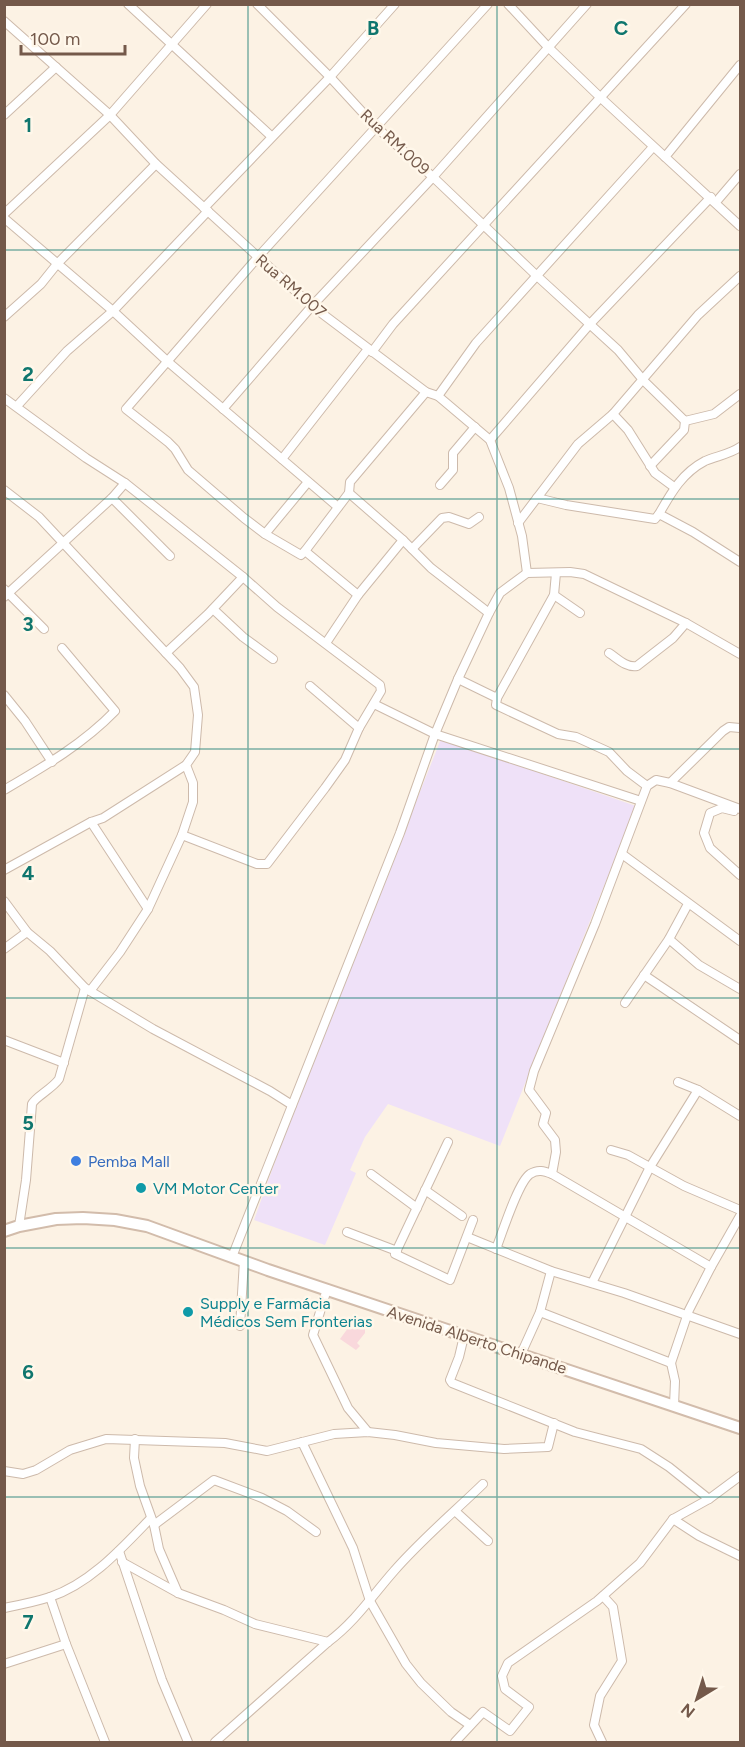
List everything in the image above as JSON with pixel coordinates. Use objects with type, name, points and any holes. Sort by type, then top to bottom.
[{"type":"main road","name":"Avenida Alberto Chipande","points":[[4,1231],[56,1219],[83,1218],[115,1220],[147,1226],[244,1262],[741,1428]]},
{"type":"street","points":[[128,4],[271,136]]},
{"type":"street","points":[[207,4],[110,115],[4,216],[167,361],[338,507]]},
{"type":"street","points":[[17,406],[67,351],[112,311],[395,4]]},
{"type":"street","points":[[426,392],[350,482],[349,493],[301,555],[265,534],[188,470],[176,449],[126,409],[258,257],[488,4]]},
{"type":"street","points":[[508,4],[548,47],[601,98],[741,226]]},
{"type":"street","points":[[223,409],[312,306],[433,177],[587,4]]},
{"type":"street","points":[[282,459],[399,317],[686,4]]},
{"type":"street","name":"Rua RM.009","points":[[260,5],[376,127],[433,177],[618,350],[644,381],[685,421]]},
{"type":"street","name":"Rua RM.007","points":[[4,21],[110,115],[156,164],[312,306],[426,392],[438,396],[490,440],[509,488],[522,536],[527,573]]},
{"type":"street","points":[[665,157],[741,64]]},
{"type":"street","points":[[4,115],[56,67]]},
{"type":"street","points":[[438,396],[476,343],[653,147]]},
{"type":"street","points":[[4,317],[41,284],[57,264],[156,164]]},
{"type":"street","points":[[490,440],[590,324],[713,199],[741,174]]},
{"type":"street","points":[[518,523],[578,444],[614,414],[698,315],[741,276]]},
{"type":"street","points":[[650,466],[684,430],[685,421],[714,414],[741,394]]},
{"type":"street","points":[[4,398],[86,459],[125,483],[277,607],[380,685],[381,691],[359,728],[345,760],[267,864],[257,864],[182,835]]},
{"type":"street","points":[[614,414],[628,430],[650,466],[663,480],[674,487]]},
{"type":"street","points":[[440,485],[453,470],[453,453],[475,427]]},
{"type":"street","points":[[537,498],[566,505],[656,519],[674,487],[695,468],[741,447]]},
{"type":"street","points":[[265,534],[308,482]]},
{"type":"street","points":[[44,629],[6,593],[112,498],[125,483]]},
{"type":"street","points":[[4,490],[39,517],[166,653],[194,687],[198,715],[195,752],[186,765],[103,818],[91,822],[4,870]]},
{"type":"street","points":[[349,493],[431,568],[489,613]]},
{"type":"street","points":[[112,498],[170,556]]},
{"type":"street","points":[[659,514],[741,562]]},
{"type":"street","points":[[412,549],[442,518],[449,517],[469,524],[479,517]]},
{"type":"street","points":[[326,643],[358,595],[403,540]]},
{"type":"street","points":[[304,551],[358,595]]},
{"type":"street","points":[[232,1257],[400,833],[435,734],[458,679],[500,593],[527,573],[584,574],[686,623],[741,654]]},
{"type":"street","points":[[556,573],[554,595],[497,698],[496,705],[558,734],[576,737],[609,752],[627,771],[647,786]]},
{"type":"street","points":[[166,653],[243,577]]},
{"type":"street","points":[[554,595],[580,612]]},
{"type":"street","points":[[213,609],[243,637],[273,659]]},
{"type":"street","points":[[609,652],[631,667],[637,666],[673,638],[686,623]]},
{"type":"street","points":[[4,790],[52,762],[94,732],[115,711],[62,648]]},
{"type":"street","points":[[458,679],[497,698]]},
{"type":"street","points":[[310,687],[359,728]]},
{"type":"street","points":[[4,694],[52,762]]},
{"type":"street","points":[[374,704],[435,734],[641,801]]},
{"type":"street","points":[[670,783],[723,731],[729,727],[741,728]]},
{"type":"street","points":[[19,1226],[26,1180],[33,1100],[53,1087],[59,1079],[88,990],[120,952],[148,909],[182,835],[193,802],[194,783],[186,765]]},
{"type":"street","points":[[552,1174],[556,1152],[555,1140],[543,1124],[546,1113],[529,1090],[534,1071],[588,941],[647,786],[656,780],[670,783],[741,811]]},
{"type":"street","points":[[741,811],[722,808],[710,813],[704,833],[710,848],[741,874]]},
{"type":"street","points":[[91,822],[148,909]]},
{"type":"street","points":[[622,854],[741,941]]},
{"type":"street","points":[[4,901],[27,932],[50,951],[88,990],[153,1029],[292,1105]]},
{"type":"street","points":[[626,1003],[669,939],[688,904]]},
{"type":"street","points":[[4,949],[27,932]]},
{"type":"street","points":[[669,939],[699,965],[741,989]]},
{"type":"street","points":[[644,975],[741,1040]]},
{"type":"street","points":[[4,1040],[64,1063]]},
{"type":"street","points":[[678,1082],[698,1090],[741,1116]]},
{"type":"street","points":[[592,1283],[650,1167],[698,1090]]},
{"type":"street","points":[[448,1142],[395,1254],[450,1280],[473,1220]]},
{"type":"street","points":[[611,1150],[628,1155],[684,1186],[741,1210]]},
{"type":"street","points":[[496,1249],[523,1181],[536,1171],[542,1170],[711,1267]]},
{"type":"street","points":[[371,1174],[417,1208]]},
{"type":"street","points":[[425,1190],[462,1216]]},
{"type":"street","points":[[674,1406],[675,1381],[670,1363],[688,1315],[711,1267],[741,1216]]},
{"type":"street","points":[[347,1232],[397,1251]]},
{"type":"street","points":[[467,1237],[551,1271],[741,1334]]},
{"type":"street","points":[[240,1326],[244,1262]]},
{"type":"street","points":[[521,1354],[540,1312],[551,1271]]},
{"type":"street","points":[[327,1289],[313,1335],[348,1408],[368,1432]]},
{"type":"street","points":[[540,1312],[670,1363]]},
{"type":"street","points":[[464,1335],[450,1380],[452,1383],[584,1434],[641,1449],[709,1498]]},
{"type":"street","points":[[4,1471],[23,1474],[36,1470],[70,1450],[106,1439],[225,1443],[267,1451],[334,1434],[368,1432],[436,1443],[504,1449],[548,1447],[554,1423]]},
{"type":"street","points":[[135,1439],[136,1472],[164,1564],[178,1593]]},
{"type":"street","points":[[302,1442],[353,1548],[370,1601],[406,1664],[421,1683],[451,1712],[470,1725]]},
{"type":"street","points":[[455,1743],[483,1712],[510,1731],[529,1707],[505,1689],[502,1676],[508,1663],[603,1596],[640,1563],[673,1519],[741,1476]]},
{"type":"street","points":[[4,1608],[50,1597],[79,1582],[152,1522],[214,1480],[262,1498],[287,1511],[316,1532]]},
{"type":"street","points":[[215,1743],[342,1631],[395,1570],[483,1484]]},
{"type":"street","points":[[455,1510],[488,1541]]},
{"type":"street","points":[[673,1519],[699,1536],[741,1556]]},
{"type":"street","points":[[119,1551],[137,1601],[148,1642],[188,1743]]},
{"type":"street","points":[[122,1562],[178,1593],[255,1624],[328,1642]]},
{"type":"street","points":[[602,1743],[594,1725],[600,1696],[622,1661],[613,1607],[603,1596]]},
{"type":"street","points":[[50,1597],[105,1743]]},
{"type":"street","points":[[4,1664],[66,1644]]},
{"type":"shaded area","points":[[441,739],[636,806],[500,1146],[388,1104],[365,1137],[350,1170],[356,1173],[325,1245],[254,1220],[297,1101]]},
{"type":"shaded area","points":[[354,1320],[365,1329],[365,1333],[357,1343],[360,1346],[356,1350],[340,1339]]},
{"type":"waterway","points":[[678,930],[685,917]]},
{"type":"waterway","points":[[669,944],[694,965]]},
{"type":"waterway","points":[[692,1003],[705,1012]]},
{"type":"place","name":"Pemba Mall","points":[[76,1161]]},
{"type":"place","name":"VM Motor Center","points":[[141,1188]]},
{"type":"place","name":"Supply e Farmácia Médicos Sem Fronterias","points":[[188,1312]]}]
